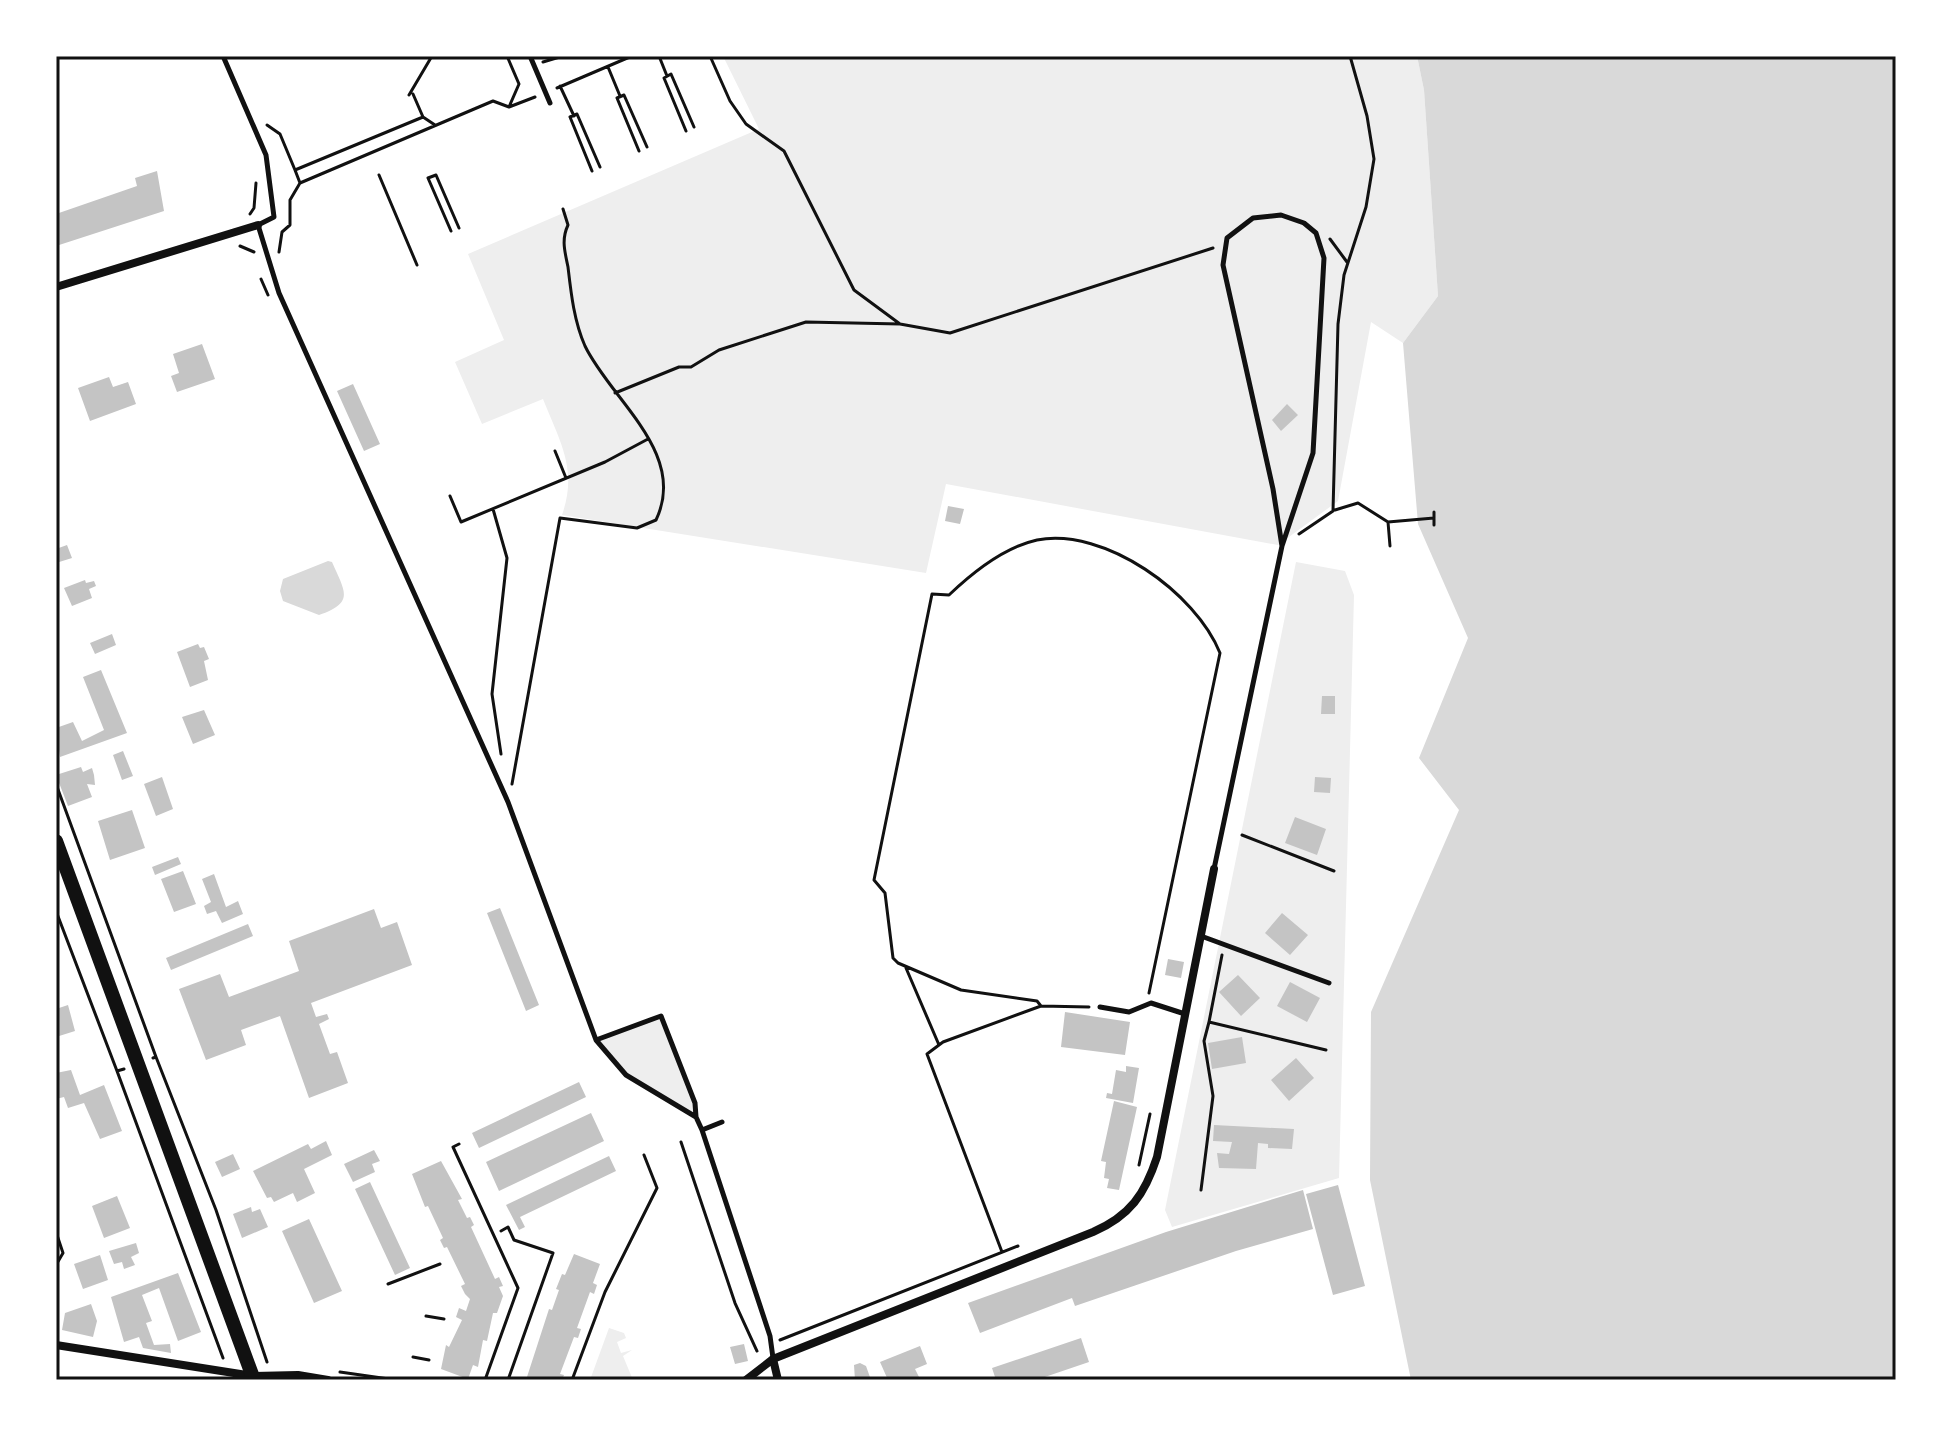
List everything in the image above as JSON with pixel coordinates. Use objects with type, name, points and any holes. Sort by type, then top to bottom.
[{"type":"street","points":[[56,287],[258,225]]},
{"type":"street","points":[[56,841],[254,1378]]},
{"type":"street","points":[[746,1380],[773,1359],[1093,1232],[1129,1211],[1142,1195],[1157,1157],[1214,869]]},
{"type":"street","points":[[56,1345],[254,1378],[298,1375],[328,1380]]},
{"type":"street","points":[[773,1359],[778,1380]]},
{"type":"lane","points":[[223,56],[266,155],[274,217],[258,225],[278,291],[508,802],[596,1040],[626,1075],[696,1117]]},
{"type":"lane","points":[[530,56],[550,103]]},
{"type":"lane","points":[[1214,869],[1282,546],[1313,453],[1324,258],[1316,233],[1304,223],[1267,214],[1240,226],[1224,244],[1223,265],[1273,489],[1282,546]]},
{"type":"lane","points":[[1201,936],[1329,983]]},
{"type":"lane","points":[[1100,1007],[1129,1012],[1151,1003],[1185,1014]]},
{"type":"lane","points":[[596,1040],[661,1016],[695,1103],[696,1117],[771,1344],[773,1359]]},
{"type":"lane","points":[[702,1130],[722,1122]]},
{"type":"path","points":[[432,56],[411,89],[411,95],[423,117],[435,125]]},
{"type":"path","points":[[507,56],[519,84],[509,107]]},
{"type":"path","points":[[534,65],[563,56]]},
{"type":"path","points":[[280,258],[280,238],[290,225],[290,200],[300,183],[493,101],[509,107],[632,56]]},
{"type":"path","points":[[659,56],[667,76],[664,78],[686,131]]},
{"type":"path","points":[[710,56],[730,101],[746,124],[784,151],[854,290],[900,324]]},
{"type":"path","points":[[1333,511],[1338,324],[1344,275],[1366,207],[1374,159],[1367,116],[1350,56]]},
{"type":"path","points":[[608,66],[620,96],[617,98],[639,151]]},
{"type":"path","points":[[667,76],[671,74],[694,127]]},
{"type":"path","points":[[560,86],[574,116]]},
{"type":"path","points":[[620,96],[624,95],[647,147]]},
{"type":"path","points":[[592,171],[570,117],[577,114],[600,167]]},
{"type":"path","points":[[295,170],[423,117]]},
{"type":"path","points":[[265,123],[280,134],[300,183]]},
{"type":"path","points":[[247,217],[254,208],[256,173]]},
{"type":"path","points":[[379,175],[417,265]]},
{"type":"path","points":[[451,231],[428,178],[436,175],[459,228]]},
{"type":"path","points":[[508,802],[560,518],[637,528],[656,520],[664,497],[664,475],[648,439],[591,356],[580,331],[569,284],[563,236],[568,225],[563,209]]},
{"type":"path","points":[[1316,233],[1337,244],[1348,263]]},
{"type":"path","points":[[615,393],[679,367],[691,367],[719,350],[806,322],[900,324],[950,333],[1224,244]]},
{"type":"path","points":[[234,246],[250,247],[255,256]]},
{"type":"path","points":[[260,278],[266,296],[278,291]]},
{"type":"path","points":[[450,496],[461,522],[648,439]]},
{"type":"path","points":[[555,451],[566,478]]},
{"type":"path","points":[[1282,546],[1333,511],[1358,503],[1388,522],[1434,518]]},
{"type":"path","points":[[493,509],[507,558],[492,694],[501,756]]},
{"type":"path","points":[[1434,512],[1434,525]]},
{"type":"path","points":[[1388,522],[1390,546]]},
{"type":"path","points":[[1041,1006],[1037,1001],[961,990],[906,968],[893,958],[885,893],[874,880],[932,594],[949,595],[968,577],[1012,550],[1036,540],[1063,538],[1121,554],[1153,571],[1213,636],[1220,653],[1146,1004]]},
{"type":"path","points":[[56,784],[216,1210],[271,1367]]},
{"type":"path","points":[[1242,835],[1334,871]]},
{"type":"path","points":[[56,911],[227,1372]]},
{"type":"path","points":[[1201,1190],[1213,1096],[1204,1041],[1224,944]]},
{"type":"path","points":[[906,968],[939,1045]]},
{"type":"path","points":[[1002,1252],[927,1054],[939,1045],[1041,1006],[1100,1007]]},
{"type":"path","points":[[1209,1022],[1326,1050]]},
{"type":"path","points":[[117,1071],[156,1057]]},
{"type":"path","points":[[1137,1171],[1153,1102]]},
{"type":"path","points":[[681,1142],[735,1303],[761,1368]]},
{"type":"path","points":[[459,1144],[453,1147],[518,1288],[485,1380]]},
{"type":"path","points":[[572,1380],[605,1292],[657,1188],[644,1155]]},
{"type":"path","points":[[501,1231],[508,1227],[514,1240],[553,1253],[508,1380]]},
{"type":"path","points":[[56,1232],[63,1253],[56,1265]]},
{"type":"path","points":[[771,1344],[1017,1246]]},
{"type":"path","points":[[388,1284],[440,1264]]},
{"type":"path","points":[[426,1316],[444,1319]]},
{"type":"path","points":[[413,1357],[429,1360]]},
{"type":"shaded area","points":[[723,56],[1417,56],[1424,90],[1438,296],[1403,343],[1371,322],[1338,501],[1278,545],[946,484],[926,573],[562,515],[568,469],[561,442],[543,399],[482,424],[455,362],[504,340],[468,254],[759,129]]},
{"type":"shaded area","points":[[1417,56],[1896,56],[1896,1380],[1411,1380],[1370,1180],[1371,1012],[1459,810],[1419,758],[1468,638],[1418,524],[1403,343],[1438,296],[1424,90]]},
{"type":"shaded area","points":[[332,562],[343,589],[344,595],[338,605],[319,615],[283,601],[280,591],[283,579]]},
{"type":"shaded area","points":[[1296,562],[1345,571],[1354,595],[1339,1178],[1172,1227],[1165,1210]]},
{"type":"shaded area","points":[[661,1016],[695,1103],[696,1117],[626,1075],[596,1040]]},
{"type":"shaded area","points":[[609,1328],[624,1333],[626,1338],[617,1342],[621,1353],[632,1350],[623,1356],[633,1380],[590,1380]]},
{"type":"building","points":[[157,171],[164,211],[56,246],[56,214],[137,186],[135,178]]},
{"type":"building","points":[[202,344],[215,379],[177,392],[171,376],[179,373],[173,354]]},
{"type":"building","points":[[109,377],[113,387],[128,382],[136,404],[90,421],[78,388]]},
{"type":"building","points":[[353,384],[380,444],[364,451],[337,391]]},
{"type":"building","points":[[1287,404],[1298,415],[1281,431],[1272,420]]},
{"type":"building","points":[[948,506],[964,509],[960,524],[945,521]]},
{"type":"building","points":[[67,545],[72,558],[56,563],[56,549]]},
{"type":"building","points":[[85,580],[86,583],[94,581],[96,586],[89,589],[92,598],[72,606],[64,588]]},
{"type":"building","points":[[112,634],[116,645],[95,654],[90,643]]},
{"type":"building","points":[[198,644],[200,648],[204,647],[209,659],[204,661],[208,680],[190,687],[177,652]]},
{"type":"building","points":[[101,670],[127,733],[60,757],[56,728],[73,722],[82,741],[104,730],[83,677]]},
{"type":"building","points":[[1322,696],[1335,696],[1335,714],[1321,714]]},
{"type":"building","points":[[204,710],[215,735],[193,744],[182,717]]},
{"type":"building","points":[[123,751],[133,776],[122,780],[113,755]]},
{"type":"building","points":[[81,767],[83,772],[92,768],[95,785],[87,784],[92,797],[68,806],[56,775]]},
{"type":"building","points":[[162,777],[173,809],[156,816],[144,784]]},
{"type":"building","points":[[1315,777],[1331,778],[1330,793],[1314,792]]},
{"type":"building","points":[[132,810],[145,848],[110,860],[98,821]]},
{"type":"building","points":[[1295,817],[1326,829],[1317,855],[1285,843]]},
{"type":"building","points":[[178,857],[181,864],[155,875],[152,867]]},
{"type":"building","points":[[183,871],[196,904],[174,912],[161,879]]},
{"type":"building","points":[[214,874],[226,907],[238,901],[243,914],[222,923],[216,911],[207,914],[204,906],[211,902],[202,879]]},
{"type":"building","points":[[500,908],[539,1005],[526,1011],[487,913]]},
{"type":"building","points":[[374,909],[381,928],[397,922],[412,965],[311,1003],[316,1017],[327,1014],[329,1019],[319,1024],[330,1054],[337,1052],[348,1083],[309,1098],[280,1016],[241,1030],[246,1045],[206,1060],[179,989],[220,974],[229,997],[299,971],[289,941]]},
{"type":"building","points":[[1282,913],[1308,935],[1290,955],[1265,933]]},
{"type":"building","points":[[248,924],[253,936],[171,970],[166,958]]},
{"type":"building","points":[[1168,959],[1184,962],[1181,978],[1165,975]]},
{"type":"building","points":[[1238,975],[1260,998],[1241,1016],[1219,992]]},
{"type":"building","points":[[1290,982],[1320,998],[1307,1022],[1277,1006]]},
{"type":"building","points":[[68,1005],[75,1031],[56,1037],[56,1009]]},
{"type":"building","points":[[1065,1012],[1130,1022],[1125,1055],[1061,1047]]},
{"type":"building","points":[[1242,1037],[1246,1063],[1212,1069],[1208,1043]]},
{"type":"building","points":[[1296,1058],[1314,1078],[1289,1101],[1271,1080]]},
{"type":"building","points":[[1126,1066],[1139,1068],[1133,1103],[1106,1098],[1107,1093],[1112,1094],[1116,1070],[1126,1072]]},
{"type":"building","points":[[71,1070],[80,1095],[104,1085],[122,1131],[100,1139],[84,1103],[68,1108],[64,1097],[56,1099],[56,1073]]},
{"type":"building","points":[[579,1082],[586,1097],[479,1148],[472,1133]]},
{"type":"building","points":[[1114,1101],[1137,1107],[1119,1190],[1107,1188],[1109,1179],[1104,1178],[1106,1162],[1101,1161]]},
{"type":"building","points":[[591,1113],[604,1141],[499,1191],[486,1162]]},
{"type":"building","points":[[1214,1125],[1294,1129],[1292,1149],[1268,1148],[1268,1144],[1258,1143],[1256,1169],[1219,1168],[1217,1153],[1229,1154],[1232,1142],[1213,1141]]},
{"type":"building","points":[[326,1141],[332,1155],[304,1169],[315,1193],[297,1202],[293,1193],[274,1202],[271,1197],[267,1198],[253,1171],[308,1144],[311,1149]]},
{"type":"building","points":[[374,1150],[380,1161],[372,1164],[375,1172],[353,1182],[344,1164]]},
{"type":"building","points":[[233,1154],[240,1169],[222,1177],[215,1162]]},
{"type":"building","points":[[609,1156],[616,1171],[520,1217],[525,1227],[519,1230],[506,1205]]},
{"type":"building","points":[[441,1161],[462,1199],[458,1200],[467,1218],[470,1217],[474,1225],[471,1227],[495,1279],[499,1277],[503,1286],[499,1287],[503,1296],[497,1313],[493,1313],[487,1341],[483,1340],[478,1367],[473,1365],[468,1379],[441,1369],[446,1345],[449,1347],[462,1320],[456,1317],[459,1308],[466,1311],[470,1299],[461,1286],[465,1284],[447,1247],[444,1248],[440,1240],[443,1238],[428,1206],[425,1207],[412,1174]]},
{"type":"building","points":[[370,1182],[410,1268],[395,1275],[355,1189]]},
{"type":"building","points":[[1338,1185],[1365,1286],[1333,1295],[1306,1194]]},
{"type":"building","points":[[1303,1190],[1313,1229],[1236,1251],[1075,1306],[1072,1298],[980,1333],[968,1303],[1166,1232]]},
{"type":"building","points":[[117,1196],[130,1228],[104,1238],[92,1206]]},
{"type":"building","points":[[251,1207],[252,1212],[260,1209],[268,1227],[242,1238],[233,1214]]},
{"type":"building","points":[[309,1219],[342,1291],[314,1303],[282,1231]]},
{"type":"building","points":[[136,1243],[139,1253],[131,1257],[135,1265],[124,1269],[122,1262],[114,1264],[109,1251]]},
{"type":"building","points":[[574,1254],[600,1264],[593,1283],[597,1285],[594,1294],[590,1292],[577,1328],[581,1329],[578,1338],[574,1337],[560,1374],[564,1375],[562,1380],[526,1380],[549,1309],[552,1310],[559,1290],[556,1289]]},
{"type":"building","points":[[100,1255],[108,1280],[83,1289],[74,1264]]},
{"type":"building","points":[[178,1273],[201,1332],[178,1341],[159,1288],[142,1295],[152,1321],[146,1323],[154,1345],[170,1344],[171,1353],[143,1348],[139,1337],[124,1342],[111,1297]]},
{"type":"building","points":[[91,1304],[97,1321],[93,1337],[62,1330],[65,1313]]},
{"type":"building","points":[[1081,1338],[1089,1362],[1036,1380],[996,1380],[992,1368]]},
{"type":"building","points":[[744,1344],[748,1361],[735,1364],[730,1347]]},
{"type":"building","points":[[920,1346],[927,1364],[915,1369],[919,1377],[888,1380],[880,1362]]},
{"type":"building","points":[[860,1363],[866,1366],[871,1380],[855,1380],[854,1365]]}]
